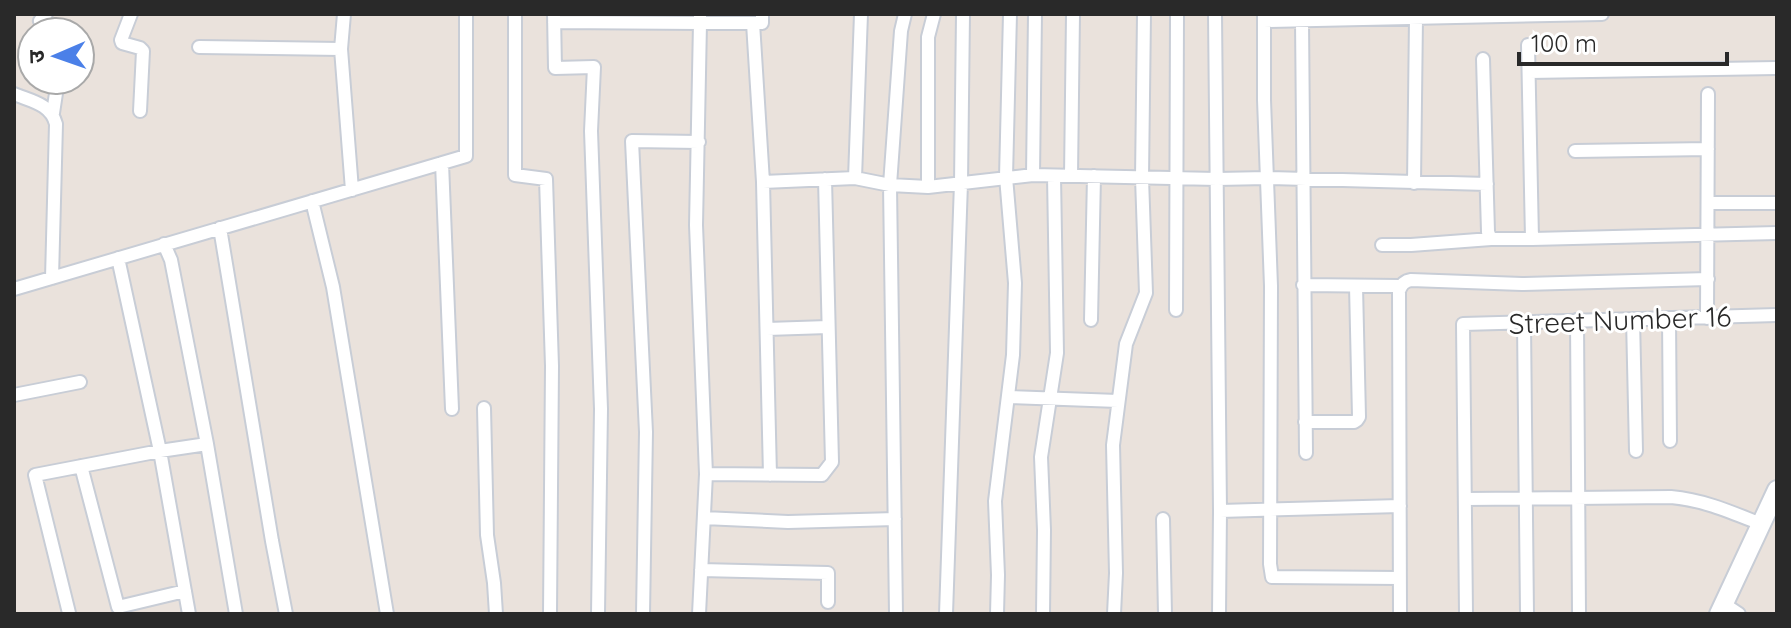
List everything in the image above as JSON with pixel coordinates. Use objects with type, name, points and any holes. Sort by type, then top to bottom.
[{"type":"street","points":[[131,14],[121,40],[143,51],[140,111]]},
{"type":"street","points":[[344,14],[341,49],[352,190]]},
{"type":"street","points":[[14,289],[466,156],[466,14]]},
{"type":"street","points":[[515,14],[515,175],[546,179],[552,366],[550,614]]},
{"type":"street","points":[[855,178],[861,14]]},
{"type":"street","points":[[896,614],[890,185],[901,31],[905,14]]},
{"type":"street","points":[[928,187],[928,37],[934,14]]},
{"type":"street","points":[[946,614],[961,183],[963,14]]},
{"type":"street","points":[[997,614],[995,501],[1013,355],[1015,283],[1006,177],[1010,14]]},
{"type":"street","points":[[1033,175],[1035,14]]},
{"type":"street","points":[[1071,176],[1073,14]]},
{"type":"street","points":[[1114,614],[1113,445],[1126,344],[1146,293],[1142,178],[1144,14]]},
{"type":"street","points":[[1176,310],[1177,14]]},
{"type":"street","points":[[1215,14],[1219,614]]},
{"type":"street","points":[[1400,578],[1272,577],[1271,299],[1264,18],[1302,21],[1602,14]]},
{"type":"street","points":[[598,614],[601,409],[592,145],[594,67],[555,68],[554,18],[757,19],[770,475]]},
{"type":"street","points":[[699,614],[706,474],[696,225],[700,18]]},
{"type":"street","points":[[1414,183],[1416,18]]},
{"type":"street","points":[[1302,21],[1306,453]]},
{"type":"street","points":[[1528,45],[1532,239]]},
{"type":"street","points":[[199,47],[341,49]]},
{"type":"street","points":[[1483,59],[1488,232],[1491,239]]},
{"type":"street","points":[[1529,72],[1777,68]]},
{"type":"street","points":[[14,94],[53,113]]},
{"type":"street","points":[[1707,318],[1708,94]]},
{"type":"street","points":[[52,278],[56,96]]},
{"type":"street","points":[[643,614],[646,432],[632,141],[699,142]]},
{"type":"street","points":[[1575,151],[1708,149]]},
{"type":"street","points":[[442,163],[452,409]]},
{"type":"street","points":[[763,182],[855,178],[890,185],[928,187],[1033,175],[1487,184]]},
{"type":"street","points":[[1043,614],[1041,457],[1057,353],[1054,176]]},
{"type":"street","points":[[1091,320],[1094,176]]},
{"type":"street","points":[[706,474],[822,475],[832,462],[825,179]]},
{"type":"street","points":[[312,201],[333,287],[387,614]]},
{"type":"street","points":[[1708,203],[1777,203]]},
{"type":"street","points":[[220,228],[286,614]]},
{"type":"street","points":[[1382,245],[1491,239],[1777,233]]},
{"type":"street","points":[[164,244],[171,260],[207,444],[236,614]]},
{"type":"street","points":[[118,258],[160,451],[189,614]]},
{"type":"street","points":[[1303,285],[1400,286],[1411,280],[1537,284],[1708,279]]},
{"type":"street","points":[[1305,422],[1354,422],[1359,417],[1356,286]]},
{"type":"street","points":[[1400,286],[1400,614]]},
{"type":"street","name":"Street Number 16","points":[[1465,499],[1463,324],[1777,315]]},
{"type":"street","points":[[1669,318],[1670,441]]},
{"type":"street","points":[[1633,319],[1636,451]]},
{"type":"street","points":[[1577,320],[1579,614]]},
{"type":"street","points":[[1524,323],[1527,614]]},
{"type":"street","points":[[767,329],[828,327]]},
{"type":"street","points":[[14,395],[80,382]]},
{"type":"street","points":[[1008,397],[1118,401]]},
{"type":"street","points":[[484,408],[487,535],[496,614]]},
{"type":"street","points":[[69,613],[35,475],[207,444]]},
{"type":"street","points":[[81,466],[118,607],[185,591]]},
{"type":"street","points":[[1727,611],[1777,490]]},
{"type":"street","points":[[1466,614],[1465,499],[1692,499],[1761,524]]},
{"type":"street","points":[[1220,511],[1400,506]]},
{"type":"street","points":[[704,518],[788,522],[895,519]]},
{"type":"street","points":[[1163,519],[1165,614]]},
{"type":"street","points":[[701,570],[828,573],[828,602]]}]
